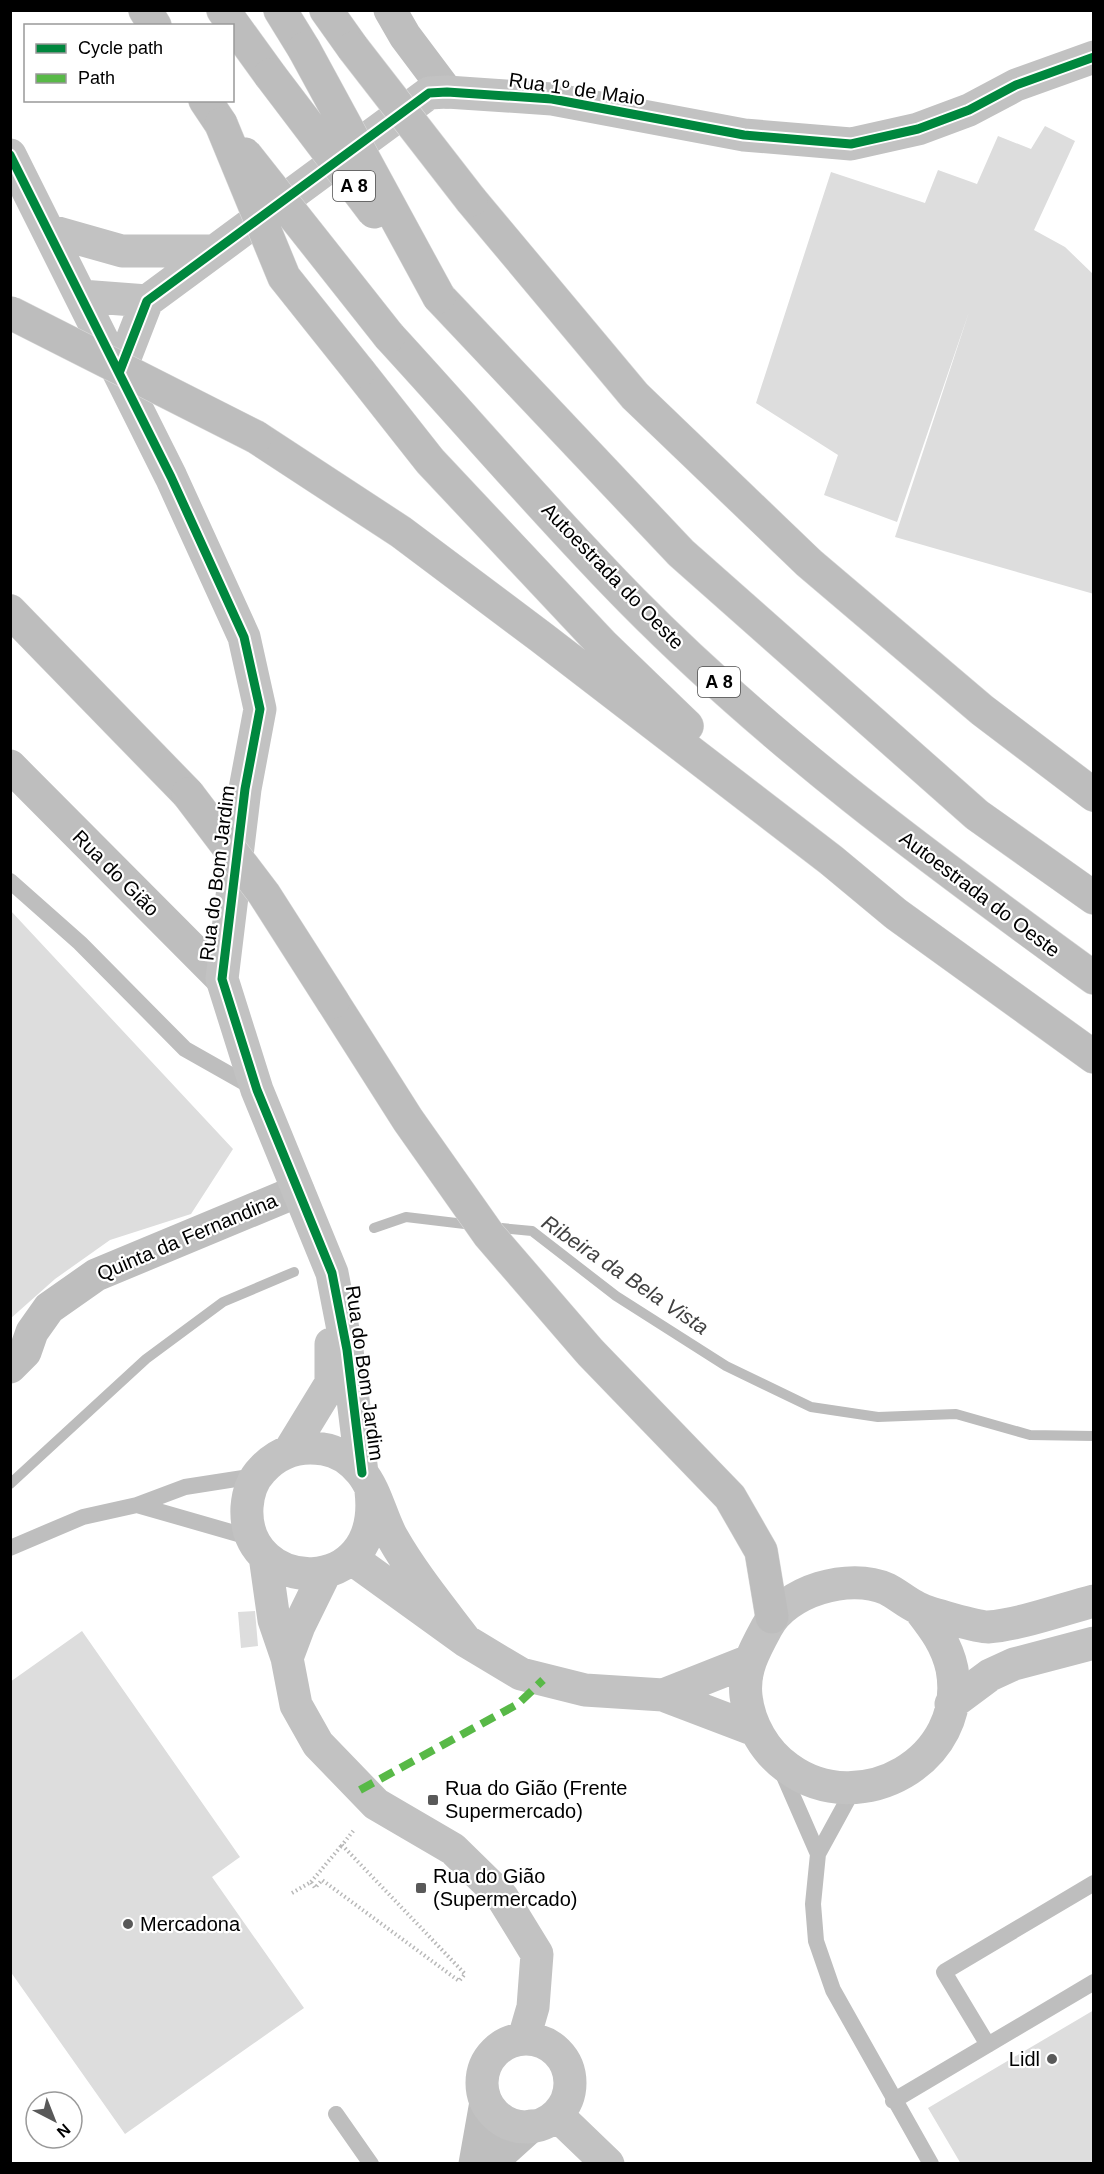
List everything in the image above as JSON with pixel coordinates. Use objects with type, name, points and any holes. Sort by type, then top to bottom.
[{"type":"highway","points":[[145,10],[154,24]]},
{"type":"highway","name":"A 8","points":[[224,10],[234,24]]},
{"type":"highway","points":[[280,10],[304,49],[439,297]]},
{"type":"highway","points":[[326,10],[471,200],[635,396],[808,563],[982,710],[1094,795]]},
{"type":"highway","points":[[337,10],[353,48]]},
{"type":"highway","name":"A 8","points":[[234,24],[439,297],[681,553],[828,686],[977,815],[1094,898]]},
{"type":"highway","points":[[213,112],[284,278],[430,462],[603,645],[831,860]]},
{"type":"highway","name":"Autoestrada do Oeste","points":[[213,112],[389,336],[633,602],[778,737],[934,862],[1094,978]]},
{"type":"highway","points":[[11,313],[256,437],[401,532],[831,860],[896,914],[1094,1058]]},
{"type":"highway","points":[[10,611],[188,794],[264,894],[408,1120],[489,1235],[590,1352],[730,1497],[761,1551],[772,1617]]},
{"type":"street","points":[[390,10],[405,36],[447,92]]},
{"type":"street","name":"Rua 1º de Maio","points":[[147,301],[429,93],[447,92],[552,99],[744,135],[851,144],[918,129],[969,110],[1016,86],[1094,57]]},
{"type":"street","points":[[10,155],[81,296]]},
{"type":"street","points":[[48,230],[122,251],[212,251]]},
{"type":"street","points":[[81,296],[122,251]]},
{"type":"street","points":[[81,296],[147,301],[119,373]]},
{"type":"street","name":"Rua do Bom Jardim","points":[[81,296],[171,477],[244,637],[260,709],[245,789],[222,979],[257,1090],[332,1273],[347,1350],[366,1482]]},
{"type":"street","name":"Rua do Gião","points":[[10,766],[222,979]]},
{"type":"street","name":"Quinta da Fernandina","points":[[10,1368],[25,1352],[32,1332],[49,1308],[96,1275],[298,1191]]},
{"type":"street","name":"Rua do Bom Jardim","points":[[290,1450],[331,1383],[332,1273]]},
{"type":"street","points":[[466,1641],[393,1538],[366,1482],[347,1459],[330,1450],[310,1447],[290,1450],[271,1460],[256,1476],[248,1496],[247,1518],[259,1547],[274,1620],[287,1658],[296,1705],[318,1744],[376,1804],[453,1849],[502,1897],[537,1954],[533,2007],[524,2038]]},
{"type":"street","points":[[259,1547],[282,1568],[303,1574],[338,1566],[360,1551],[370,1533],[374,1512],[366,1482]]},
{"type":"street","points":[[338,1566],[521,1674],[585,1690],[663,1695],[755,1730]]},
{"type":"street","points":[[287,1658],[299,1626],[338,1566]]},
{"type":"street","points":[[920,1610],[941,1637],[952,1670],[951,1704],[939,1737],[917,1764],[887,1782],[853,1790],[826,1787],[800,1777],[778,1761],[755,1730],[746,1695],[749,1660],[772,1617],[805,1592],[844,1582],[885,1588],[920,1610],[986,1627],[1094,1601]]},
{"type":"street","points":[[951,1704],[990,1675],[1014,1664],[1094,1643]]},
{"type":"street","points":[[663,1695],[749,1660]]},
{"type":"street","points":[[489,2163],[544,2121],[566,2102],[571,2087],[567,2065],[553,2047],[540,2040],[524,2038],[508,2042],[497,2048],[482,2073],[482,2088],[486,2102],[494,2114],[505,2122],[544,2121],[608,2163]]},
{"type":"street","points":[[475,2163],[486,2102]]},
{"type":"lane","points":[[10,881],[80,943],[184,1049],[257,1090]]},
{"type":"lane","points":[[10,1548],[83,1517],[136,1505],[185,1487],[256,1476]]},
{"type":"lane","points":[[136,1505],[259,1547]]},
{"type":"lane","points":[[778,1761],[818,1854]]},
{"type":"lane","points":[[853,1790],[818,1854],[813,1904],[816,1941],[833,1990],[893,2101],[931,2163]]},
{"type":"lane","points":[[988,2045],[945,1972],[1094,1883]]},
{"type":"lane","points":[[893,2101],[1094,1982]]},
{"type":"lane","points":[[336,2114],[371,2163]]},
{"type":"path","points":[[292,1893],[311,1882],[376,1804]]},
{"type":"path","points":[[311,1882],[315,1888],[322,1880],[459,1981],[465,1974],[342,1845]]},
{"type":"building","points":[[1045,126],[1075,141],[1034,230],[1065,247],[1094,275],[1094,594],[895,537],[969,312],[897,522],[824,495],[838,455],[756,403],[831,172],[925,203],[938,170],[977,184],[998,136],[1031,149]]},
{"type":"building","points":[[10,910],[233,1149],[191,1214],[110,1240],[55,1279],[10,1319]]},
{"type":"building","points":[[255,1611],[258,1646],[241,1648],[238,1612]]},
{"type":"building","name":"Mercadona","points":[[82,1631],[240,1857],[212,1877],[304,2008],[125,2134],[10,1971],[10,1682]]},
{"type":"building","name":"Lidl","points":[[1094,2010],[1094,2164],[961,2164],[928,2108]]},
{"type":"waterway","name":"Ribeira da Bela Vista","points":[[374,1228],[406,1217],[473,1225]]},
{"type":"waterway","name":"Ribeira da Bela Vista","points":[[491,1227],[532,1231],[616,1296],[726,1366],[811,1407],[878,1417],[956,1414],[1030,1435],[1094,1436]]},
{"type":"waterway","name":"Ribeira da Bela Vista","points":[[10,1484],[146,1359],[223,1302],[294,1272]]},
{"type":"marked path","points":[[360,1790],[518,1704],[543,1680]]},
{"type":"cycle path","points":[[119,373],[147,301],[429,93],[447,92],[552,99],[744,135],[851,144],[918,129],[969,110],[1016,85],[1094,57]]},
{"type":"cycle path","points":[[10,155],[171,477],[244,637],[260,709],[245,789],[222,979],[257,1090],[332,1273],[347,1350],[362,1473]]},
{"type":"place","name":"Rua do Gião (Frente Supermercado)","points":[[433,1800]]},
{"type":"place","name":"Rua do Gião (Supermercado)","points":[[421,1888]]},
{"type":"place","name":"Mercadona","points":[[128,1924]]},
{"type":"place","name":"Lidl","points":[[1052,2059]]}]
